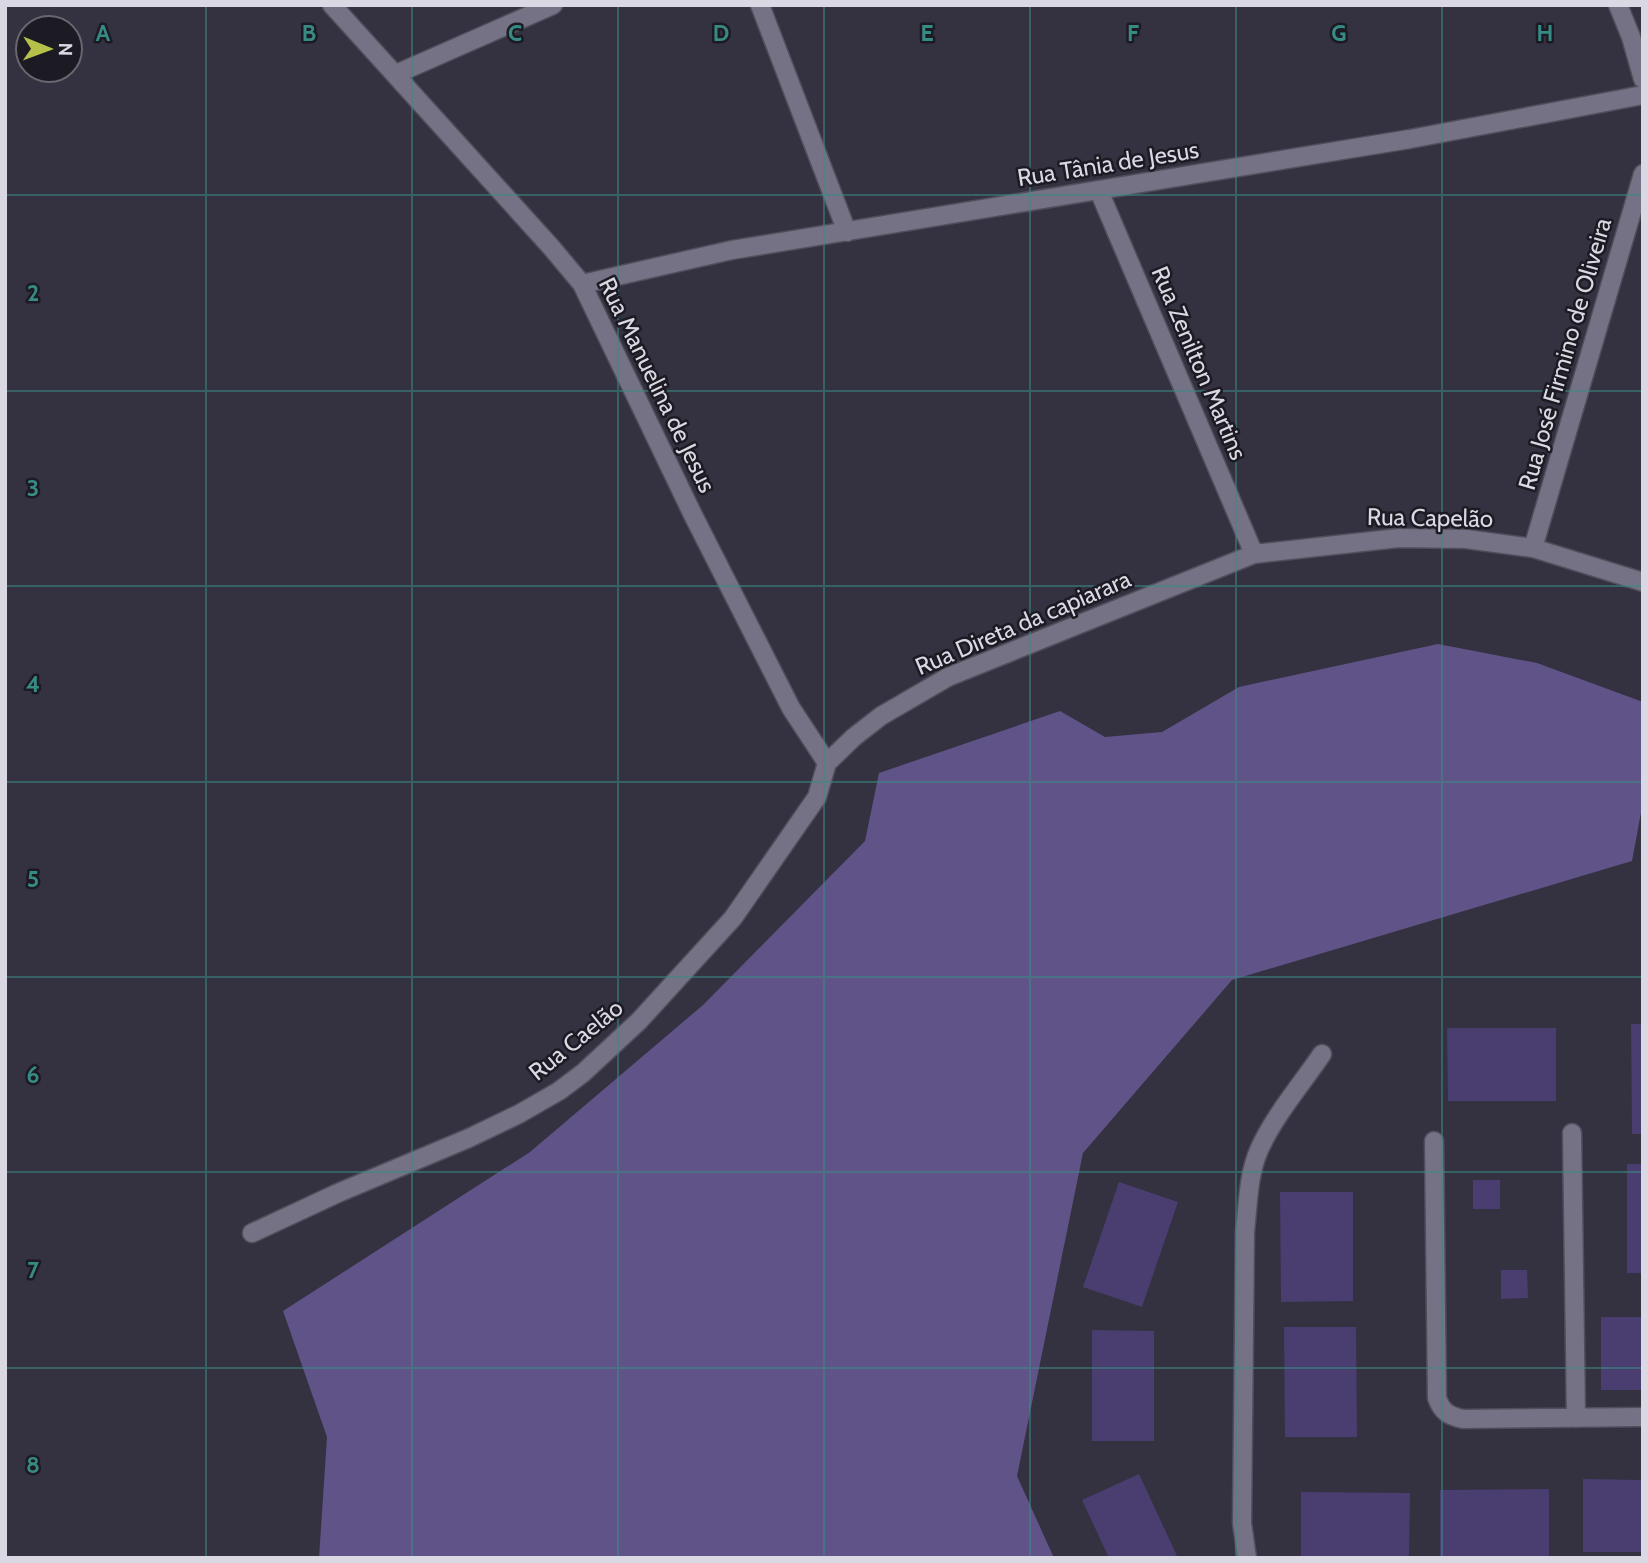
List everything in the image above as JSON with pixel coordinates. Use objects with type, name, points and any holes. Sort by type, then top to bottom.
[{"type":"street","name":"Rua Manuelina de Jesus","points":[[332,5],[582,284],[693,515],[785,696],[827,763]]},
{"type":"street","points":[[396,74],[553,5]]},
{"type":"street","points":[[760,5],[848,232]]},
{"type":"street","points":[[1618,5],[1632,37],[1643,79]]},
{"type":"street","name":"Rua Tânia de Jesus","points":[[582,284],[732,250],[1410,139],[1643,95]]},
{"type":"street","name":"Rua José Firmino de Oliveira","points":[[1533,548],[1643,174]]},
{"type":"street","name":"Rua Zenilton Martins","points":[[1099,191],[1254,554]]},
{"type":"street","name":"Rua Capelão","points":[[1254,554],[1399,538],[1466,539],[1533,548],[1643,582]]},
{"type":"street","name":"Rua Direta da capiarara","points":[[827,763],[853,737],[881,716],[948,677],[1254,554]]},
{"type":"street","name":"Rua Caelão","points":[[253,1233],[338,1192],[519,1114],[559,1091],[583,1073],[639,1021],[733,918],[817,797],[827,763]]},
{"type":"street","points":[[1247,1558],[1242,1523],[1245,1231],[1250,1183],[1263,1142],[1322,1054]]},
{"type":"street","points":[[1572,1133],[1576,1418]]},
{"type":"street","points":[[1434,1141],[1437,1398],[1440,1406],[1450,1416],[1463,1419],[1643,1417]]},
{"type":"shaded area","points":[[1438,644],[1537,663],[1643,702],[1643,802],[1632,861],[1232,980],[1083,1153],[1017,1476],[1054,1558],[319,1558],[327,1437],[283,1311],[530,1152],[703,1005],[865,841],[879,773],[1060,711],[1105,737],[1162,732],[1239,687]]},
{"type":"building","points":[[1631,1024],[1643,1024],[1643,1134],[1632,1134]]},
{"type":"building","points":[[1447,1028],[1556,1028],[1556,1101],[1448,1101]]},
{"type":"building","points":[[1627,1164],[1643,1164],[1643,1273],[1627,1273]]},
{"type":"building","points":[[1473,1180],[1500,1180],[1500,1209],[1473,1209]]},
{"type":"building","points":[[1119,1182],[1178,1202],[1142,1307],[1083,1287]]},
{"type":"building","points":[[1280,1192],[1353,1192],[1353,1301],[1281,1302]]},
{"type":"building","points":[[1501,1270],[1527,1270],[1528,1298],[1501,1299]]},
{"type":"building","points":[[1601,1317],[1643,1317],[1643,1390],[1601,1390]]},
{"type":"building","points":[[1284,1327],[1356,1327],[1357,1437],[1285,1437]]},
{"type":"building","points":[[1092,1330],[1154,1331],[1154,1441],[1092,1441]]},
{"type":"building","points":[[1139,1474],[1178,1558],[1109,1558],[1082,1500]]},
{"type":"building","points":[[1583,1479],[1643,1480],[1643,1552],[1583,1552]]},
{"type":"building","points":[[1549,1489],[1549,1558],[1440,1558],[1440,1490]]},
{"type":"building","points":[[1301,1492],[1410,1493],[1409,1558],[1301,1558]]}]
